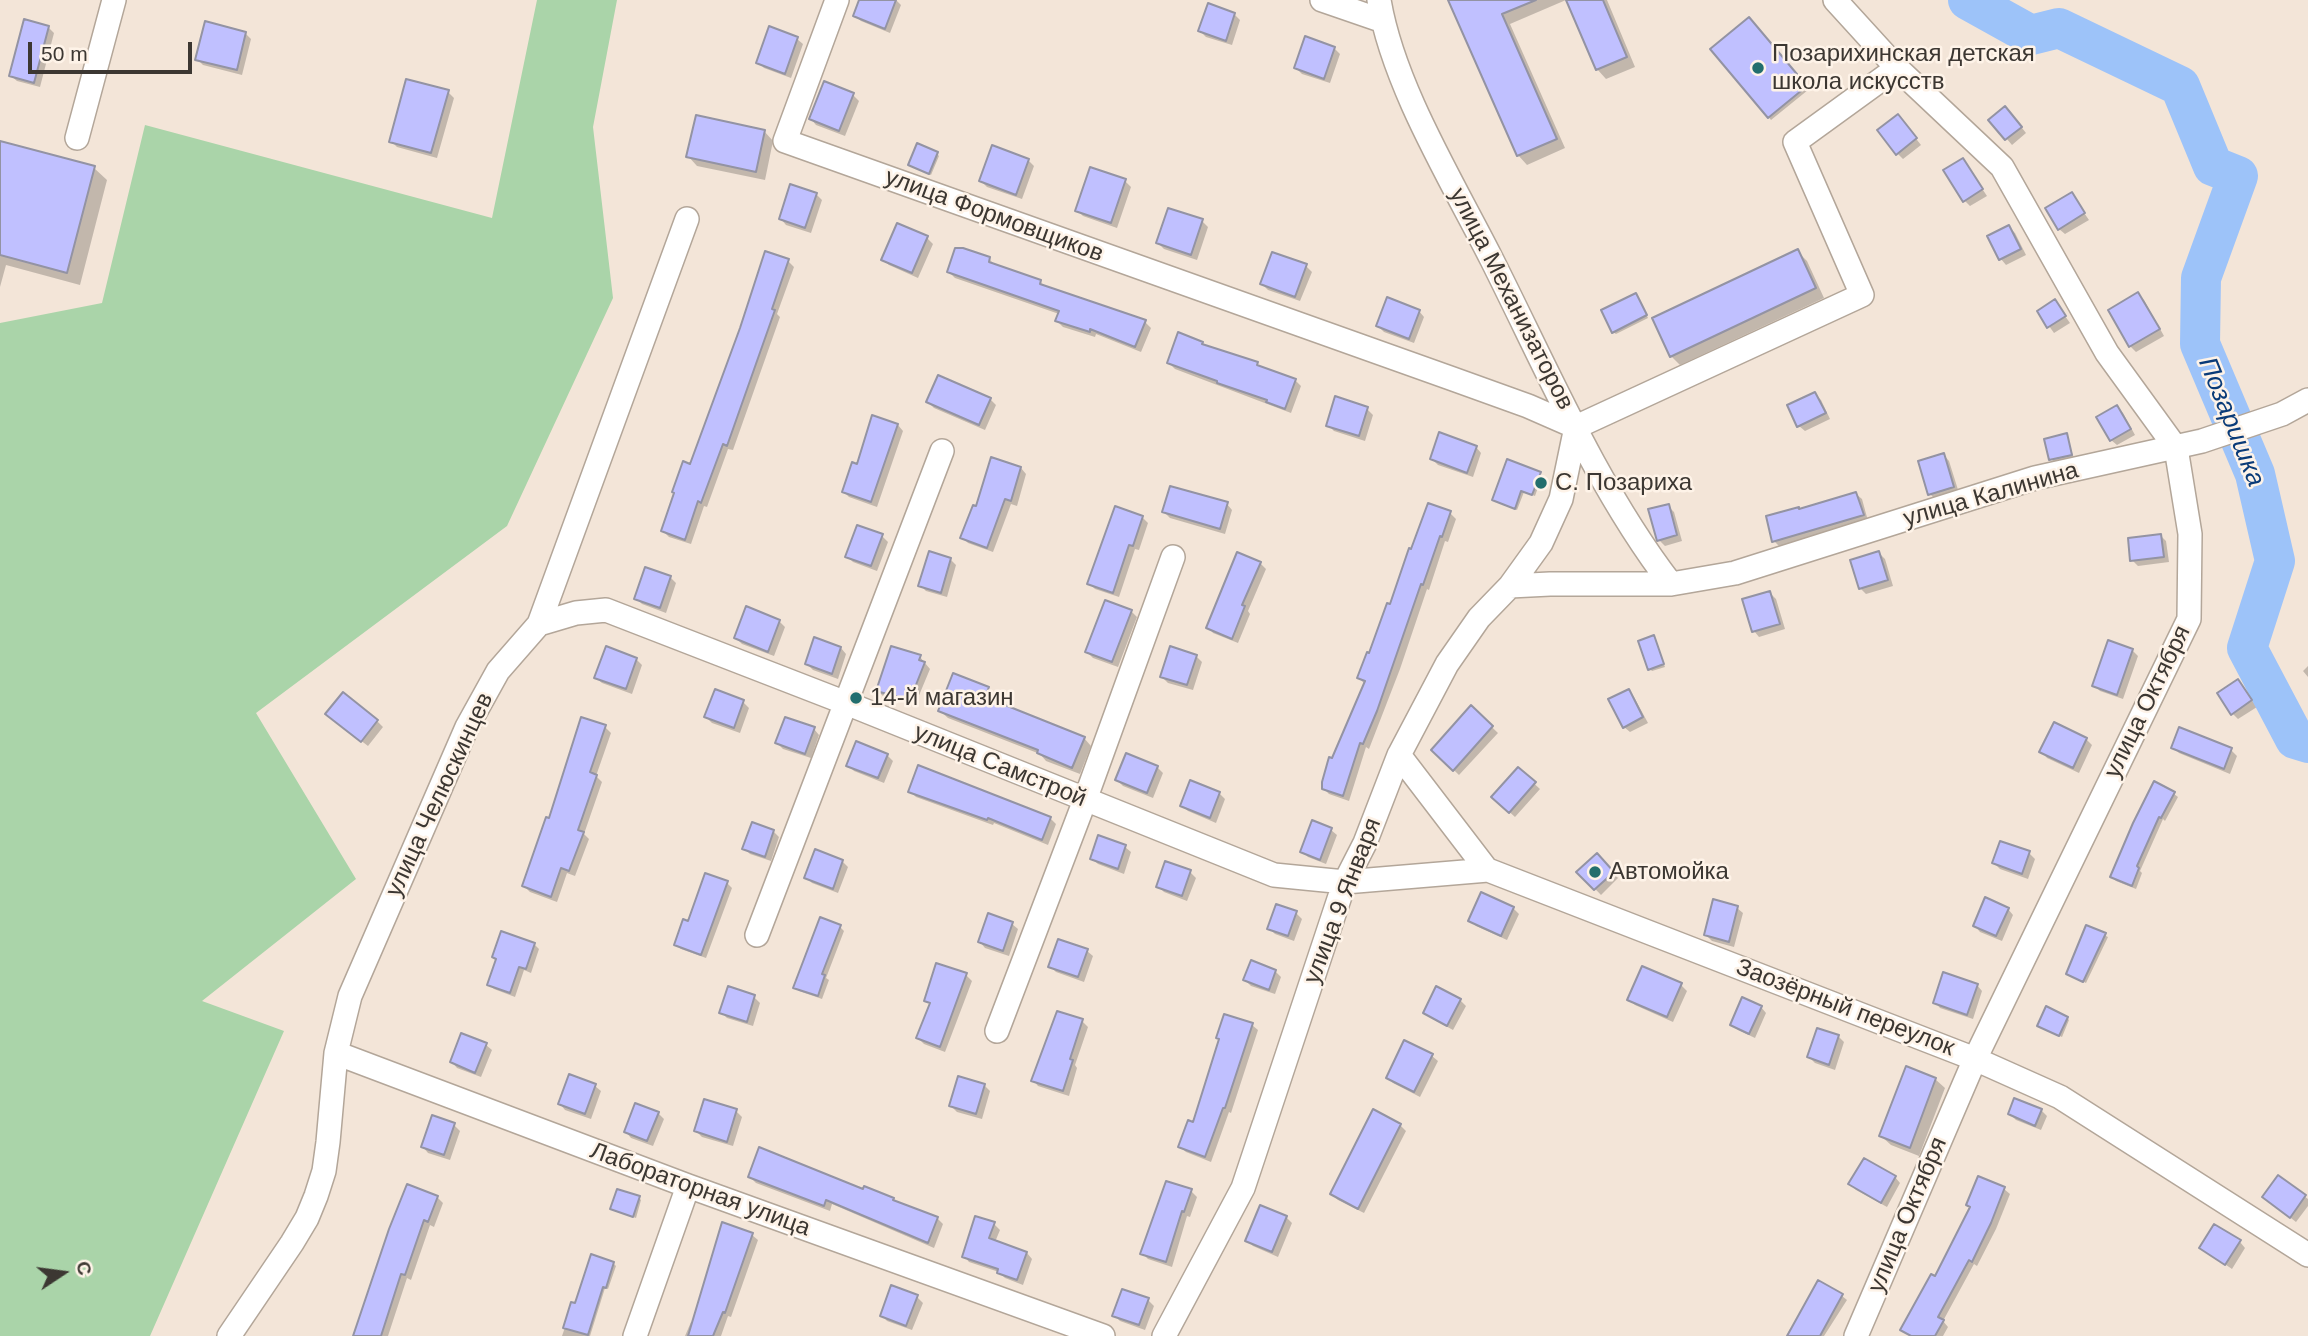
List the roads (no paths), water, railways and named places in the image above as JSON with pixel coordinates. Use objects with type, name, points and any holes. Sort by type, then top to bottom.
[{"type":"street","points":[[77,138],[114,0]]},
{"type":"street","name":"улица Формовщиков","points":[[837,0],[785,141],[1515,402],[1576,428]]},
{"type":"street","points":[[1322,0],[1381,10]]},
{"type":"street","name":"улица Октября","points":[[1835,0],[1897,68],[2002,167],[2107,353],[2176,448],[2190,534],[2189,620],[1975,1059],[1856,1336]]},
{"type":"street","name":"улица Механизаторов","points":[[1381,10],[1399,69],[1423,123],[1576,428],[1629,525],[1671,584]]},
{"type":"street","points":[[1576,428],[1862,296],[1795,142],[1897,68]]},
{"type":"street","name":"улица Челюскинцев","points":[[229,1336],[307,1218],[324,1171],[336,1053],[350,996],[467,727],[498,671],[539,624],[687,219]]},
{"type":"street","name":"улица Калинина","points":[[1510,586],[1671,584],[1735,573],[2035,478],[2202,441],[2282,414],[2308,400]]},
{"type":"street","name":"улица 9 Января","points":[[1165,1335],[1243,1188],[1345,882],[1365,843],[1399,755],[1447,664],[1479,618],[1510,586],[1541,543],[1561,499],[1576,428]]},
{"type":"street","points":[[757,935],[942,451]]},
{"type":"street","points":[[997,1031],[1173,557]]},
{"type":"street","name":"улица Самстрой","points":[[539,624],[576,613],[606,610],[1274,876],[1345,882]]},
{"type":"street","points":[[1399,755],[1487,870]]},
{"type":"street","name":"Заозёрный переулок","points":[[1345,882],[1487,870],[1975,1059],[2060,1097],[2308,1255]]},
{"type":"street","name":"Лабораторная улица","points":[[336,1053],[688,1186],[1083,1329]]},
{"type":"street","points":[[635,1336],[688,1186]]},
{"type":"waterway","name":"Позаришка","points":[[1968,0],[2031,35],[2059,28],[2180,86],[2213,166],[2238,176],[2201,278],[2200,344],[2255,474],[2275,561],[2247,648],[2295,739],[2308,743]]},
{"type":"place","name":"Позарихинская детская школа искусств","points":[[1758,68]]},
{"type":"place","name":"С. Позариха","points":[[1541,483]]},
{"type":"place","name":"14-й магазин","points":[[856,698]]},
{"type":"place","name":"Автомойка","points":[[1595,872]]}]
